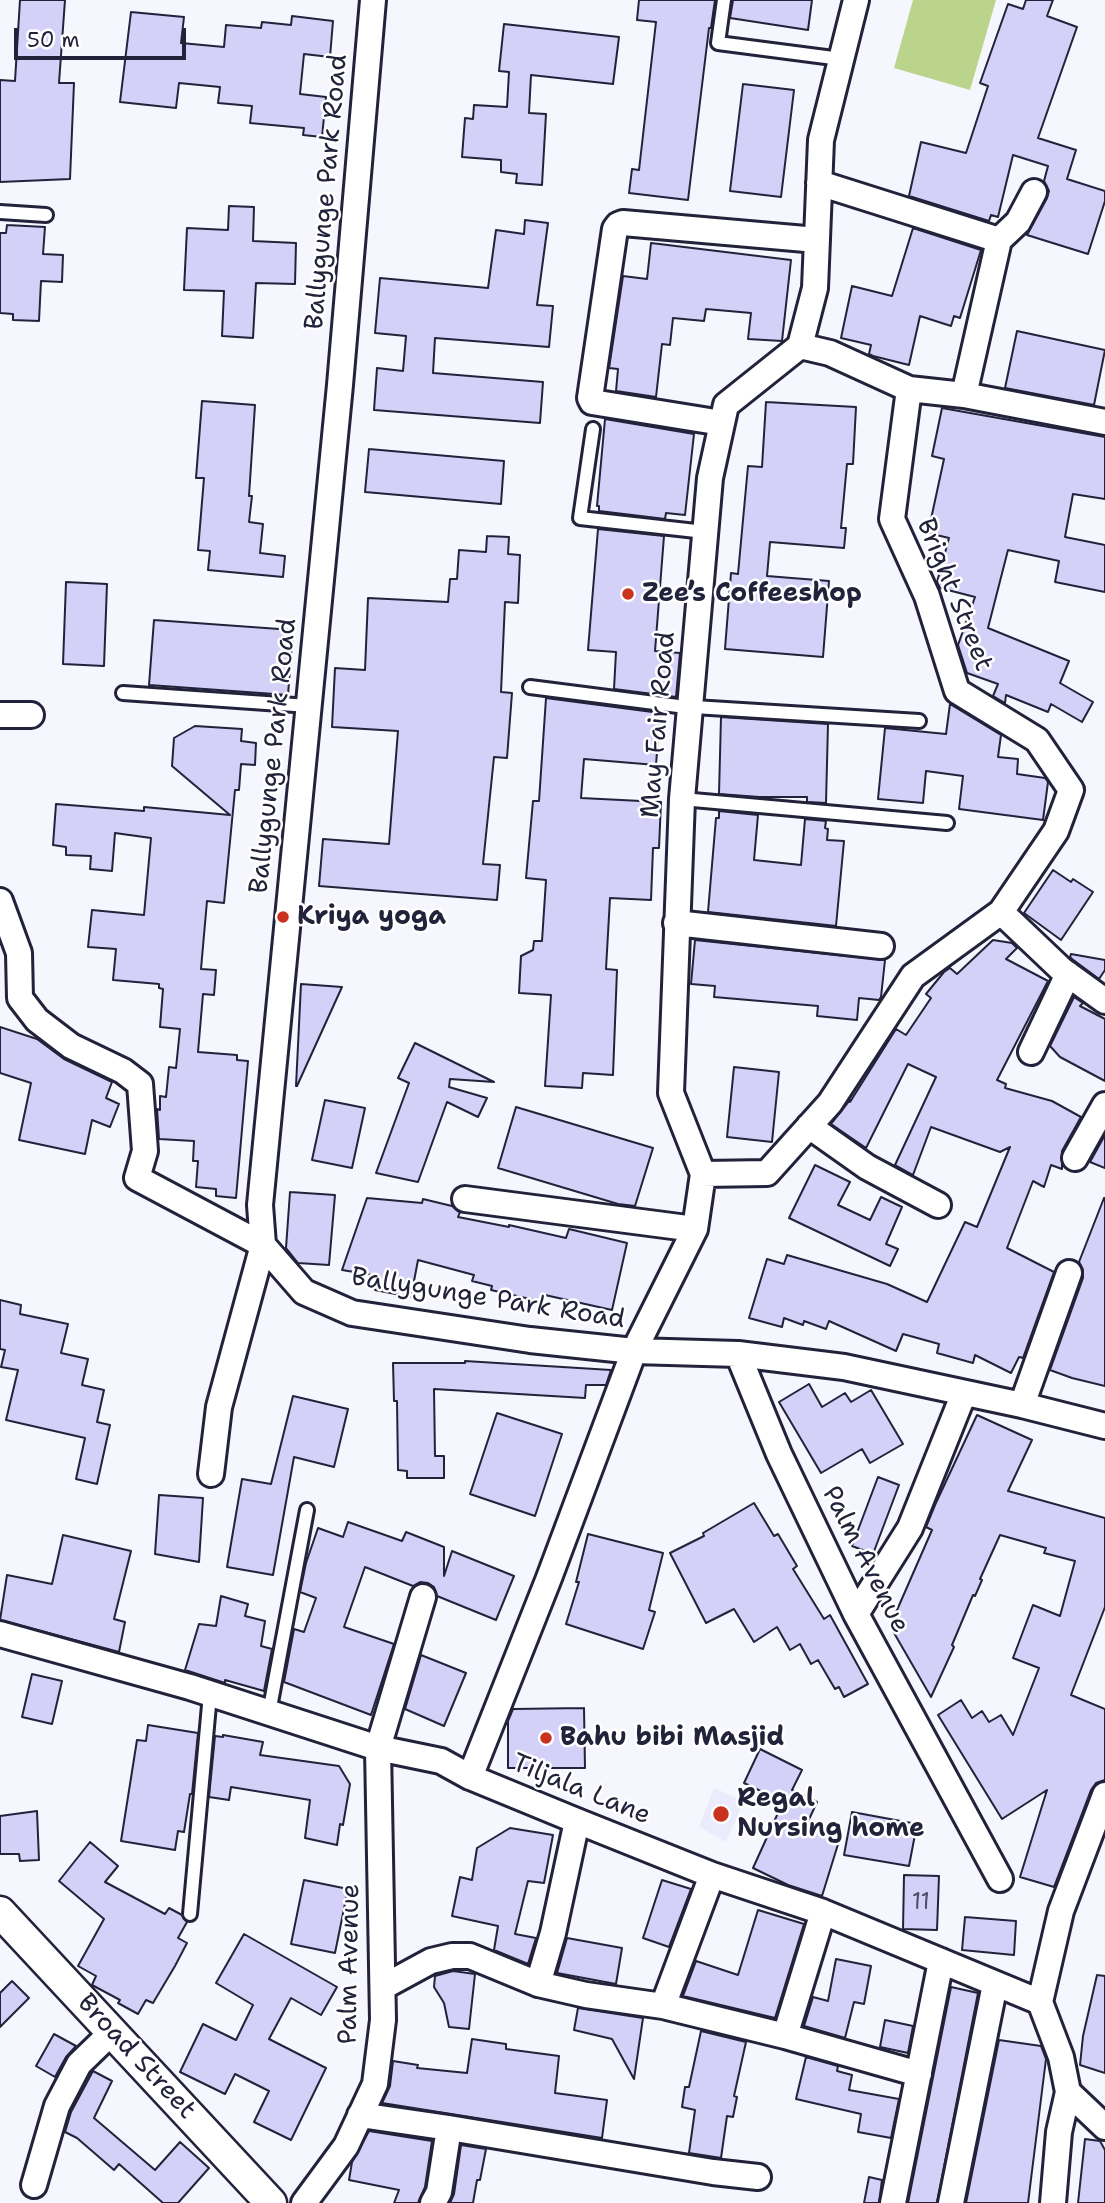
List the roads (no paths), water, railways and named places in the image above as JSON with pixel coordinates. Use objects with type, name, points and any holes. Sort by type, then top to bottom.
[{"type":"street","name":"Ballygunge Park Road","points":[[373,0],[342,373],[260,1205],[263,1245],[304,1292],[352,1314],[634,1352]]},
{"type":"street","points":[[856,0],[821,140],[815,288],[800,346],[830,353],[909,389],[964,396],[1105,422]]},
{"type":"street","points":[[819,183],[999,240]]},
{"type":"street","points":[[964,396],[999,240],[1018,222],[1034,192]]},
{"type":"street","points":[[722,424],[592,402],[590,398],[615,229],[624,223],[817,240]]},
{"type":"street","name":"May Fair Road","points":[[470,1777],[634,1352],[695,1229],[703,1174],[671,1093],[682,799],[710,478],[726,405],[800,346]]},
{"type":"street","name":"Bright Street","points":[[703,1174],[767,1173],[830,1103],[913,976],[1001,912],[1056,831],[1071,790],[1037,740],[957,691],[927,596],[892,519],[909,389]]},
{"type":"street","points":[[0,715],[31,715]]},
{"type":"street","points":[[0,901],[19,953],[20,998],[37,1020],[71,1046],[123,1071],[140,1084],[145,1151],[138,1178],[263,1245],[219,1407],[211,1474]]},
{"type":"street","points":[[1001,912],[1068,974],[1105,1001]]},
{"type":"street","points":[[676,923],[881,947]]},
{"type":"street","points":[[1031,1052],[1068,974]]},
{"type":"street","points":[[1074,1158],[1105,1105]]},
{"type":"street","points":[[810,1126],[867,1167],[938,1205]]},
{"type":"street","points":[[465,1199],[695,1229]]},
{"type":"street","points":[[1022,1405],[1069,1273]]},
{"type":"street","points":[[634,1352],[738,1354],[844,1367],[1022,1405],[1105,1426]]},
{"type":"street","name":"Palm Avenue","points":[[738,1354],[779,1454],[856,1614],[1000,1879]]},
{"type":"street","points":[[856,1614],[910,1528],[964,1392]]},
{"type":"street","name":"Palm Avenue","points":[[304,2203],[346,2146],[375,2084],[383,2020],[378,1748],[423,1597]]},
{"type":"street","name":"Tiljala Lane","points":[[0,1634],[210,1694],[378,1748],[441,1761],[470,1777],[577,1821],[712,1875],[823,1912],[1040,2002]]},
{"type":"street","points":[[1054,2203],[1059,2132],[1068,2092],[1061,2057],[1040,2002],[1061,1911],[1105,1794]]},
{"type":"street","points":[[538,1984],[553,1933],[577,1821]]},
{"type":"street","points":[[663,2006],[712,1875]]},
{"type":"street","name":"Broad Street","points":[[0,1912],[271,2203]]},
{"type":"street","points":[[785,2036],[823,1912]]},
{"type":"street","points":[[383,1987],[431,1961],[452,1956],[470,1956],[538,1984],[586,1995],[663,2006],[785,2036],[919,2074]]},
{"type":"street","points":[[893,2203],[941,1961]]},
{"type":"street","points":[[951,2203],[995,1984]]},
{"type":"street","points":[[34,2185],[57,2106],[73,2074],[79,2064],[112,2032]]},
{"type":"street","points":[[1068,2092],[1105,2127]]},
{"type":"street","points":[[360,2115],[758,2177]]},
{"type":"street","points":[[433,2203],[439,2192],[449,2128]]},
{"type":"lane","points":[[724,0],[718,43],[841,59]]},
{"type":"lane","points":[[0,212],[46,215]]},
{"type":"lane","points":[[593,429],[580,519],[705,531]]},
{"type":"lane","points":[[530,687],[690,706],[919,721]]},
{"type":"lane","points":[[122,693],[309,706]]},
{"type":"lane","points":[[682,799],[947,823]]},
{"type":"lane","points":[[269,1713],[307,1510]]},
{"type":"lane","points":[[190,1914],[210,1694]]},
{"type":"place","name":"Zee’s Coffeeshop","points":[[628,594]]},
{"type":"place","name":"Kriya yoga","points":[[283,917]]},
{"type":"place","name":"Bahu bibi Masjid","points":[[546,1738]]},
{"type":"place","name":"Regal Nursing home","points":[[721,1814]]}]
